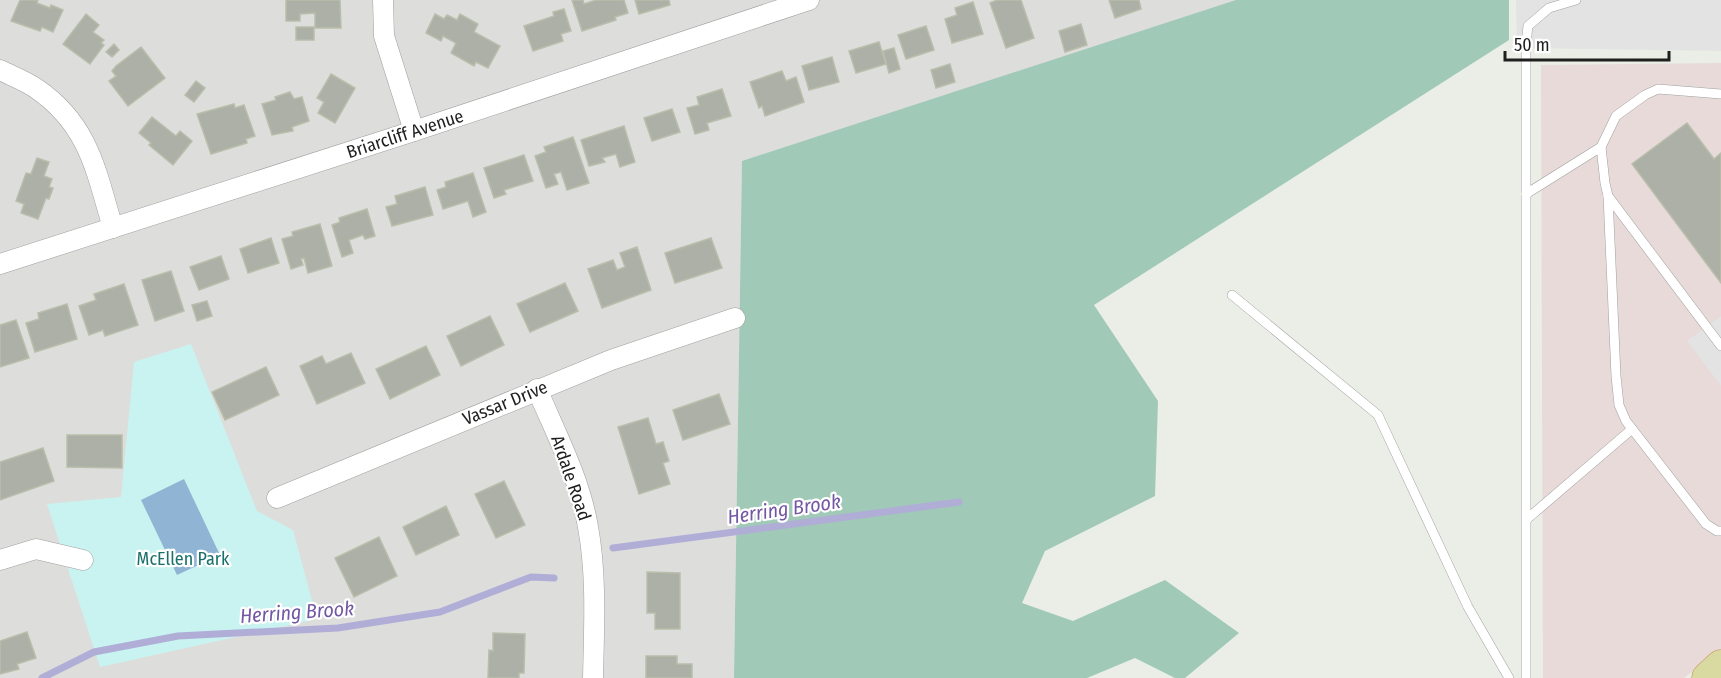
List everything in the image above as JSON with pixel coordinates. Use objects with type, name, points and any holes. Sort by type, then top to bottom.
[{"type":"highway","points":[[1708,678],[1721,666]]},
{"type":"street","points":[[383,0],[384,36],[414,131]]},
{"type":"street","name":"Briarcliff Avenue","points":[[0,264],[414,131],[809,0]]},
{"type":"street","points":[[0,69],[38,89],[61,108],[80,132],[92,157],[112,228]]},
{"type":"street","name":"Vassar Drive","points":[[277,498],[537,389],[611,360],[735,318]]},
{"type":"street","name":"Ardale Road","points":[[537,389],[578,488],[588,526],[594,570],[593,678]]},
{"type":"street","points":[[0,560],[36,549],[84,560]]},
{"type":"lane","points":[[1527,678],[1526,44],[1528,26],[1549,8],[1576,0]]},
{"type":"lane","points":[[1526,194],[1600,147],[1616,116],[1645,95],[1658,89],[1721,94]]},
{"type":"lane","points":[[1600,147],[1608,196],[1619,405],[1632,429],[1706,524],[1721,531]]},
{"type":"lane","points":[[1608,196],[1721,346]]},
{"type":"lane","points":[[1232,295],[1378,415],[1468,607],[1509,678]]},
{"type":"lane","points":[[1527,519],[1632,429]]},
{"type":"shaded area","points":[[0,0],[1252,0],[742,161],[734,678],[0,678]]},
{"type":"shaded area","points":[[1516,0],[1721,0],[1721,51],[1517,48]]},
{"type":"shaded area","points":[[1721,63],[1721,649],[1684,678],[1543,678],[1541,65]]},
{"type":"shaded area","points":[[1721,316],[1721,386],[1687,341]]},
{"type":"green space","points":[[1236,0],[1509,0],[1509,40],[1094,305],[1158,401],[1155,496],[1045,551],[1022,603],[1073,621],[1165,580],[1239,633],[1185,678],[1175,678],[1135,658],[1087,678],[734,678],[742,161]]},
{"type":"green space","name":"McEllen Park","points":[[191,344],[257,511],[293,530],[317,619],[100,667],[47,504],[121,497],[134,362]]},
{"type":"green space","points":[[184,479],[220,555],[177,575],[141,500]]},
{"type":"building","points":[[20,0],[38,0],[37,3],[63,10],[53,32],[42,27],[40,31],[11,21]]},
{"type":"building","points":[[286,0],[340,0],[341,28],[315,28],[315,13],[300,14],[300,21],[286,21]]},
{"type":"building","points":[[572,0],[583,0],[584,4],[596,0],[624,0],[628,13],[615,17],[616,20],[582,31]]},
{"type":"building","points":[[635,0],[669,0],[670,5],[639,14]]},
{"type":"building","points":[[997,0],[1021,0],[1034,38],[1006,48],[990,3]]},
{"type":"building","points":[[1109,0],[1139,0],[1141,9],[1115,18]]},
{"type":"building","points":[[973,2],[983,34],[952,43],[945,19],[957,15],[955,8]]},
{"type":"building","points":[[564,9],[571,31],[561,34],[563,41],[533,51],[524,26],[554,16],[553,12]]},
{"type":"building","points":[[86,14],[99,25],[93,32],[104,40],[101,43],[104,45],[90,64],[63,44]]},
{"type":"building","points":[[435,14],[444,19],[447,15],[457,20],[460,14],[478,24],[474,32],[500,46],[488,68],[476,62],[474,66],[451,53],[456,43],[443,36],[441,41],[426,33]]},
{"type":"building","points":[[1081,24],[1087,45],[1065,52],[1059,31]]},
{"type":"building","points":[[926,26],[934,50],[906,59],[898,35]]},
{"type":"building","points":[[296,27],[314,27],[314,40],[296,40]]},
{"type":"building","points":[[879,42],[886,64],[856,73],[849,51]]},
{"type":"building","points":[[114,44],[119,50],[112,57],[106,52]]},
{"type":"building","points":[[141,47],[165,78],[128,106],[109,81],[116,76],[112,71],[116,66]]},
{"type":"building","points":[[894,48],[900,69],[889,73],[883,51]]},
{"type":"building","points":[[832,57],[839,82],[809,90],[802,66]]},
{"type":"building","points":[[950,64],[955,82],[936,88],[931,70]]},
{"type":"building","points":[[782,71],[786,81],[796,77],[804,102],[765,116],[762,106],[759,108],[750,82]]},
{"type":"building","points":[[331,74],[355,88],[335,123],[318,113],[324,102],[317,98]]},
{"type":"building","points":[[196,81],[205,88],[194,102],[185,95]]},
{"type":"building","points":[[722,89],[731,116],[707,123],[709,130],[695,134],[687,108],[699,105],[697,97]]},
{"type":"building","points":[[290,92],[294,99],[302,97],[309,121],[292,127],[293,131],[272,135],[262,104],[276,100],[275,97]]},
{"type":"building","points":[[234,104],[235,108],[244,105],[255,136],[246,139],[247,143],[211,154],[197,114]]},
{"type":"building","points":[[672,109],[680,132],[652,141],[644,118]]},
{"type":"building","points":[[152,117],[176,136],[180,131],[192,141],[173,165],[149,145],[151,143],[139,133]]},
{"type":"building","points":[[1687,123],[1714,159],[1721,153],[1721,283],[1632,164]]},
{"type":"building","points":[[624,126],[635,162],[620,167],[616,154],[602,158],[605,162],[589,166],[581,140]]},
{"type":"building","points":[[573,137],[589,183],[567,190],[561,172],[554,174],[558,184],[546,188],[535,156],[546,152],[544,147]]},
{"type":"building","points":[[524,155],[533,181],[504,190],[506,194],[494,198],[484,168]]},
{"type":"building","points":[[37,158],[49,162],[44,176],[52,179],[49,187],[53,188],[49,199],[46,198],[38,219],[21,213],[24,204],[16,201],[26,173],[31,174]]},
{"type":"building","points":[[473,173],[486,212],[473,217],[468,201],[443,209],[437,190],[446,187],[445,182]]},
{"type":"building","points":[[425,187],[433,215],[392,226],[386,207],[397,204],[395,196]]},
{"type":"building","points":[[367,209],[375,236],[365,239],[363,235],[349,240],[353,253],[342,257],[332,225],[340,222],[339,218]]},
{"type":"building","points":[[320,224],[332,266],[308,273],[304,258],[301,259],[303,265],[291,269],[282,239],[293,236],[292,232]]},
{"type":"building","points":[[271,238],[279,263],[248,273],[240,249]]},
{"type":"building","points":[[711,238],[722,268],[675,283],[665,253]]},
{"type":"building","points":[[637,247],[651,290],[602,308],[588,269],[613,260],[617,270],[625,267],[620,253]]},
{"type":"building","points":[[221,256],[229,279],[199,290],[190,267]]},
{"type":"building","points":[[171,271],[184,311],[155,321],[142,280]]},
{"type":"building","points":[[565,283],[578,311],[530,332],[517,304]]},
{"type":"building","points":[[124,284],[138,325],[105,336],[103,330],[89,335],[79,306],[96,300],[94,294]]},
{"type":"building","points":[[207,301],[212,316],[197,321],[192,305]]},
{"type":"building","points":[[67,304],[77,339],[35,352],[26,323],[39,319],[38,313]]},
{"type":"building","points":[[490,316],[504,345],[461,366],[447,336]]},
{"type":"building","points":[[16,320],[29,358],[0,367],[0,325]]},
{"type":"building","points":[[426,346],[440,375],[390,399],[376,369]]},
{"type":"building","points":[[351,353],[365,383],[317,404],[300,366],[322,356],[326,364]]},
{"type":"building","points":[[266,367],[279,395],[225,420],[212,392]]},
{"type":"building","points":[[719,394],[730,424],[683,440],[673,410]]},
{"type":"building","points":[[648,418],[656,444],[663,442],[669,461],[663,463],[670,484],[639,494],[618,427]]},
{"type":"building","points":[[67,435],[122,435],[122,468],[67,467]]},
{"type":"building","points":[[43,448],[54,481],[0,500],[0,462]]},
{"type":"building","points":[[504,481],[525,525],[496,538],[475,494]]},
{"type":"building","points":[[446,506],[459,535],[416,555],[403,527]]},
{"type":"building","points":[[379,537],[397,576],[354,597],[335,558]]},
{"type":"building","points":[[647,572],[680,573],[680,629],[655,629],[655,613],[647,613]]},
{"type":"building","points":[[27,632],[36,658],[17,664],[19,669],[0,674],[0,641]]},
{"type":"building","points":[[493,633],[525,634],[524,673],[519,673],[519,678],[488,678],[489,650],[493,651]]},
{"type":"building","points":[[646,656],[677,656],[677,664],[692,664],[692,678],[646,678]]},
{"type":"waterway","name":"Herring Brook","points":[[613,548],[959,502]]},
{"type":"waterway","name":"Herring Brook","points":[[42,678],[94,652],[178,636],[338,628],[440,612],[531,577],[554,578]]}]
